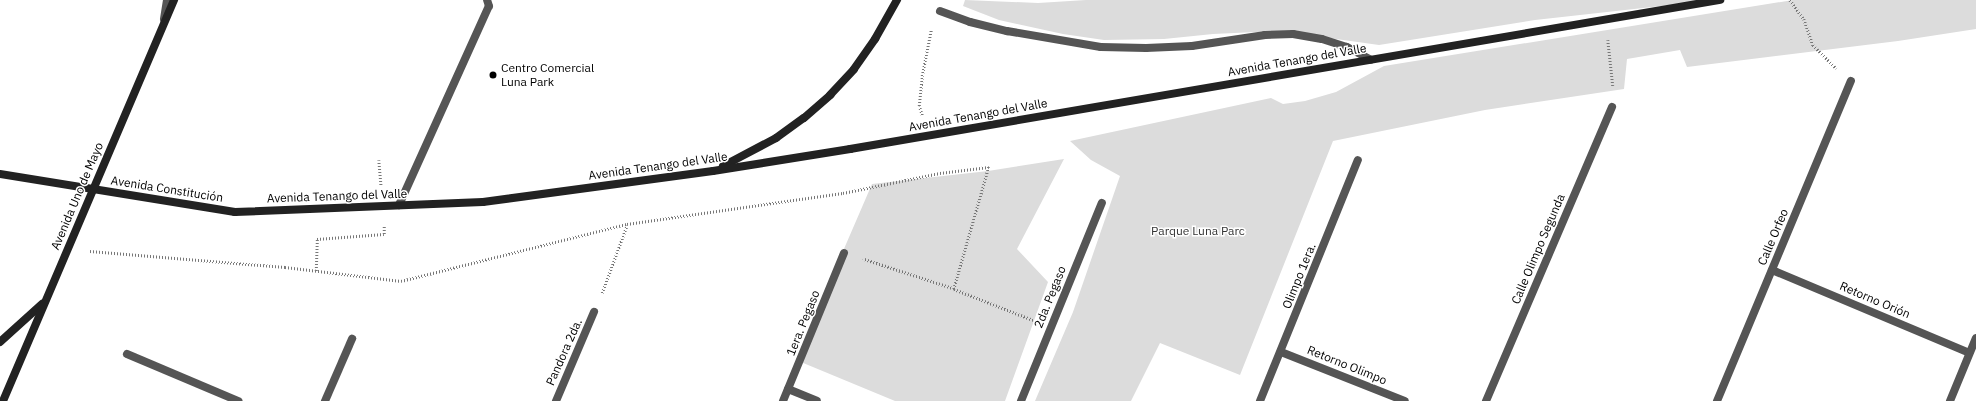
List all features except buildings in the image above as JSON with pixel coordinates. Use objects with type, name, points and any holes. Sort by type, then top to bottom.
[{"type":"main road","name":"Avenida Uno de Mayo","points":[[3,401],[174,0]]},
{"type":"main road","points":[[713,171],[745,156],[776,138],[804,118],[830,95],[854,68],[875,39],[897,0]]},
{"type":"main road","name":"Avenida Tenango del Valle","points":[[235,212],[484,202],[713,171],[1720,0]]},
{"type":"main road","name":"Avenida Constitución","points":[[0,174],[235,212]]},
{"type":"main road","points":[[0,342],[44,302]]},
{"type":"street","points":[[163,25],[167,0]]},
{"type":"street","points":[[400,205],[489,6],[487,0]]},
{"type":"street","points":[[940,11],[970,22],[1007,31],[1101,46],[1146,48],[1192,46],[1265,35],[1293,34],[1322,38],[1347,47],[1371,60]]},
{"type":"street","name":"Calle Orfeo","points":[[1717,401],[1851,81]]},
{"type":"street","name":"Calle Olimpo Segunda","points":[[1486,401],[1612,107]]},
{"type":"street","name":"Olimpo 1era.","points":[[1260,401],[1358,160]]},
{"type":"street","name":"2da. Pegaso","points":[[1021,401],[1102,203]]},
{"type":"street","name":"1era. Pegaso","points":[[783,401],[844,253]]},
{"type":"street","name":"Retorno Orión","points":[[1772,270],[1969,353]]},
{"type":"street","name":"Pandora 2da.","points":[[556,401],[594,312]]},
{"type":"street","points":[[1950,401],[1976,338]]},
{"type":"street","points":[[325,401],[352,339]]},
{"type":"street","name":"Retorno Olimpo","points":[[1281,352],[1405,401]]},
{"type":"street","points":[[127,354],[238,401]]},
{"type":"street","points":[[788,389],[817,401]]},
{"type":"path","points":[[1790,0],[1804,19],[1813,45],[1851,81]]},
{"type":"path","points":[[1606,19],[1612,65],[1612,107]]},
{"type":"path","points":[[922,115],[919,106],[932,22]]},
{"type":"path","points":[[68,248],[316,271],[400,281],[628,224],[843,193],[940,173],[989,167],[954,288]]},
{"type":"path","points":[[594,312],[628,224]]},
{"type":"path","points":[[316,271],[318,239],[384,234]]},
{"type":"path","points":[[844,253],[954,288],[1051,327]]},
{"type":"green space","points":[[965,0],[1038,3],[1086,0],[1715,0],[1535,20],[1379,45],[1279,31],[1213,34],[1164,39],[1104,40],[1063,34],[999,20],[963,6]]},
{"type":"green space","name":"Parque Luna Parc","points":[[1793,0],[1976,0],[1976,29],[1898,41],[1687,67],[1680,50],[1627,59],[1624,89],[1485,110],[1333,141],[1240,375],[1160,343],[1131,401],[1035,401],[1073,312],[1120,176],[1091,160],[1070,141],[1271,98],[1283,104],[1305,101],[1336,92],[1384,66]]},
{"type":"green space","points":[[1064,159],[1017,249],[1048,282],[1005,401],[895,401],[796,360],[872,184],[988,171]]},
{"type":"place","name":"Centro Comercial Luna Park","points":[[493,75]]}]
